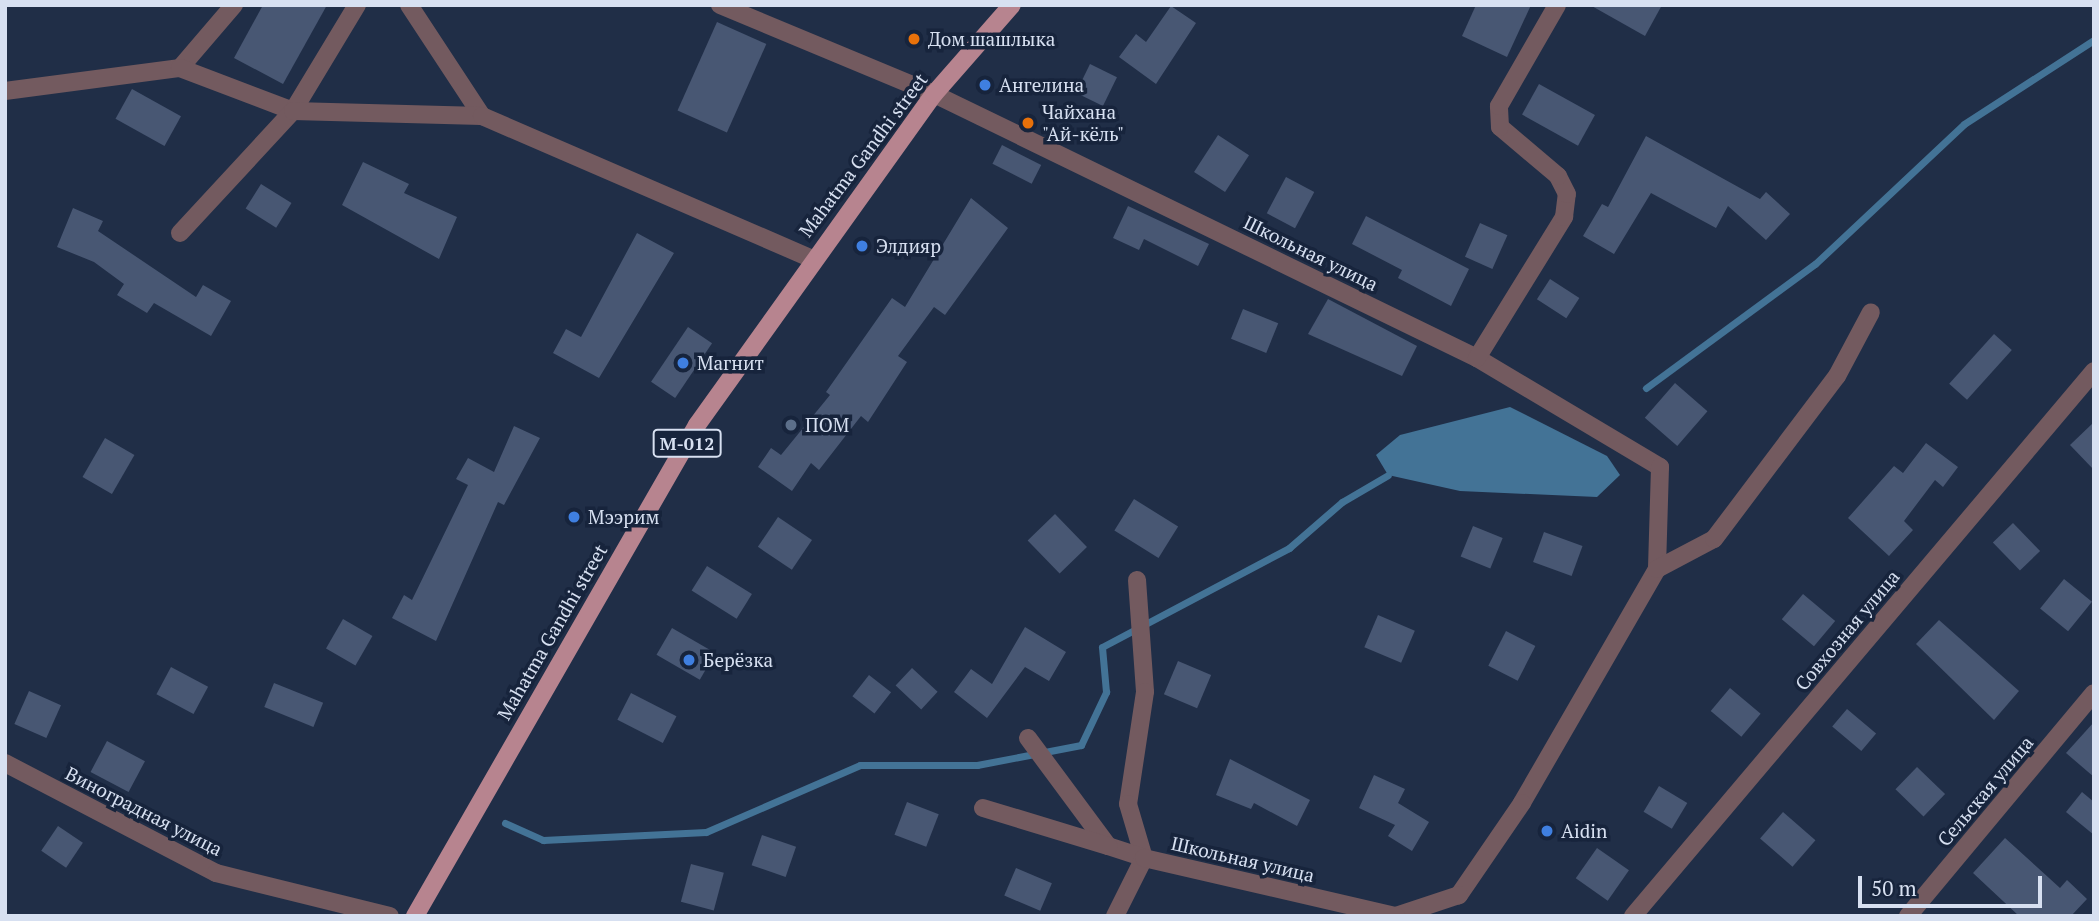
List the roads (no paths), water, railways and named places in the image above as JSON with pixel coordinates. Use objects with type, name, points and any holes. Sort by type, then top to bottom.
[{"type":"main road","name":"Mahatma Gandhi street","points":[[415,916],[697,425],[812,259],[934,94],[1012,5]]},
{"type":"street","points":[[180,68],[234,5]]},
{"type":"street","points":[[180,233],[293,111],[357,5]]},
{"type":"street","points":[[409,5],[482,116]]},
{"type":"street","name":"Школьная улица","points":[[720,5],[934,94],[1477,358],[1660,467],[1657,569]]},
{"type":"street","points":[[1477,358],[1564,217],[1567,194],[1558,176],[1500,127],[1499,106],[1557,5]]},
{"type":"street","points":[[5,91],[180,68],[293,111],[482,116],[812,259]]},
{"type":"street","points":[[1396,916],[1459,895],[1522,803],[1657,569],[1714,539],[1837,376],[1871,312]]},
{"type":"street","name":"Совхозная улица","points":[[1633,916],[2094,370]]},
{"type":"street","points":[[1137,580],[1145,692],[1128,804],[1144,859]]},
{"type":"street","name":"Сельская улица","points":[[1908,916],[2094,693]]},
{"type":"street","points":[[1028,738],[1108,846]]},
{"type":"street","name":"Виноградная улица","points":[[5,763],[216,873],[390,916]]},
{"type":"street","points":[[983,807],[1144,859]]},
{"type":"street","name":"Школьная улица","points":[[1115,916],[1144,859],[1396,916]]},
{"type":"water","points":[[1510,407],[1607,456],[1620,475],[1597,497],[1460,491],[1388,475],[1376,455],[1400,435]]},
{"type":"waterway","points":[[1646,388],[1815,264],[1964,124],[2094,40]]},
{"type":"waterway","points":[[505,823],[543,840],[706,832],[860,765],[977,765],[1081,745],[1106,692],[1102,647],[1289,548],[1342,502],[1388,475]]},
{"type":"place","name":"Дом шашлыка","points":[[914,39]]},
{"type":"place","name":"Ангелина","points":[[985,85]]},
{"type":"place","name":"Чайхана \"Ай-кёль\"","points":[[1028,123]]},
{"type":"place","name":"Элдияр","points":[[862,246]]},
{"type":"place","name":"Магнит","points":[[683,363]]},
{"type":"place","name":"ПОМ","points":[[791,425]]},
{"type":"place","name":"Мээрим","points":[[574,517]]},
{"type":"place","name":"Берёзка","points":[[689,660]]},
{"type":"place","name":"Aidin","points":[[1547,831]]}]
